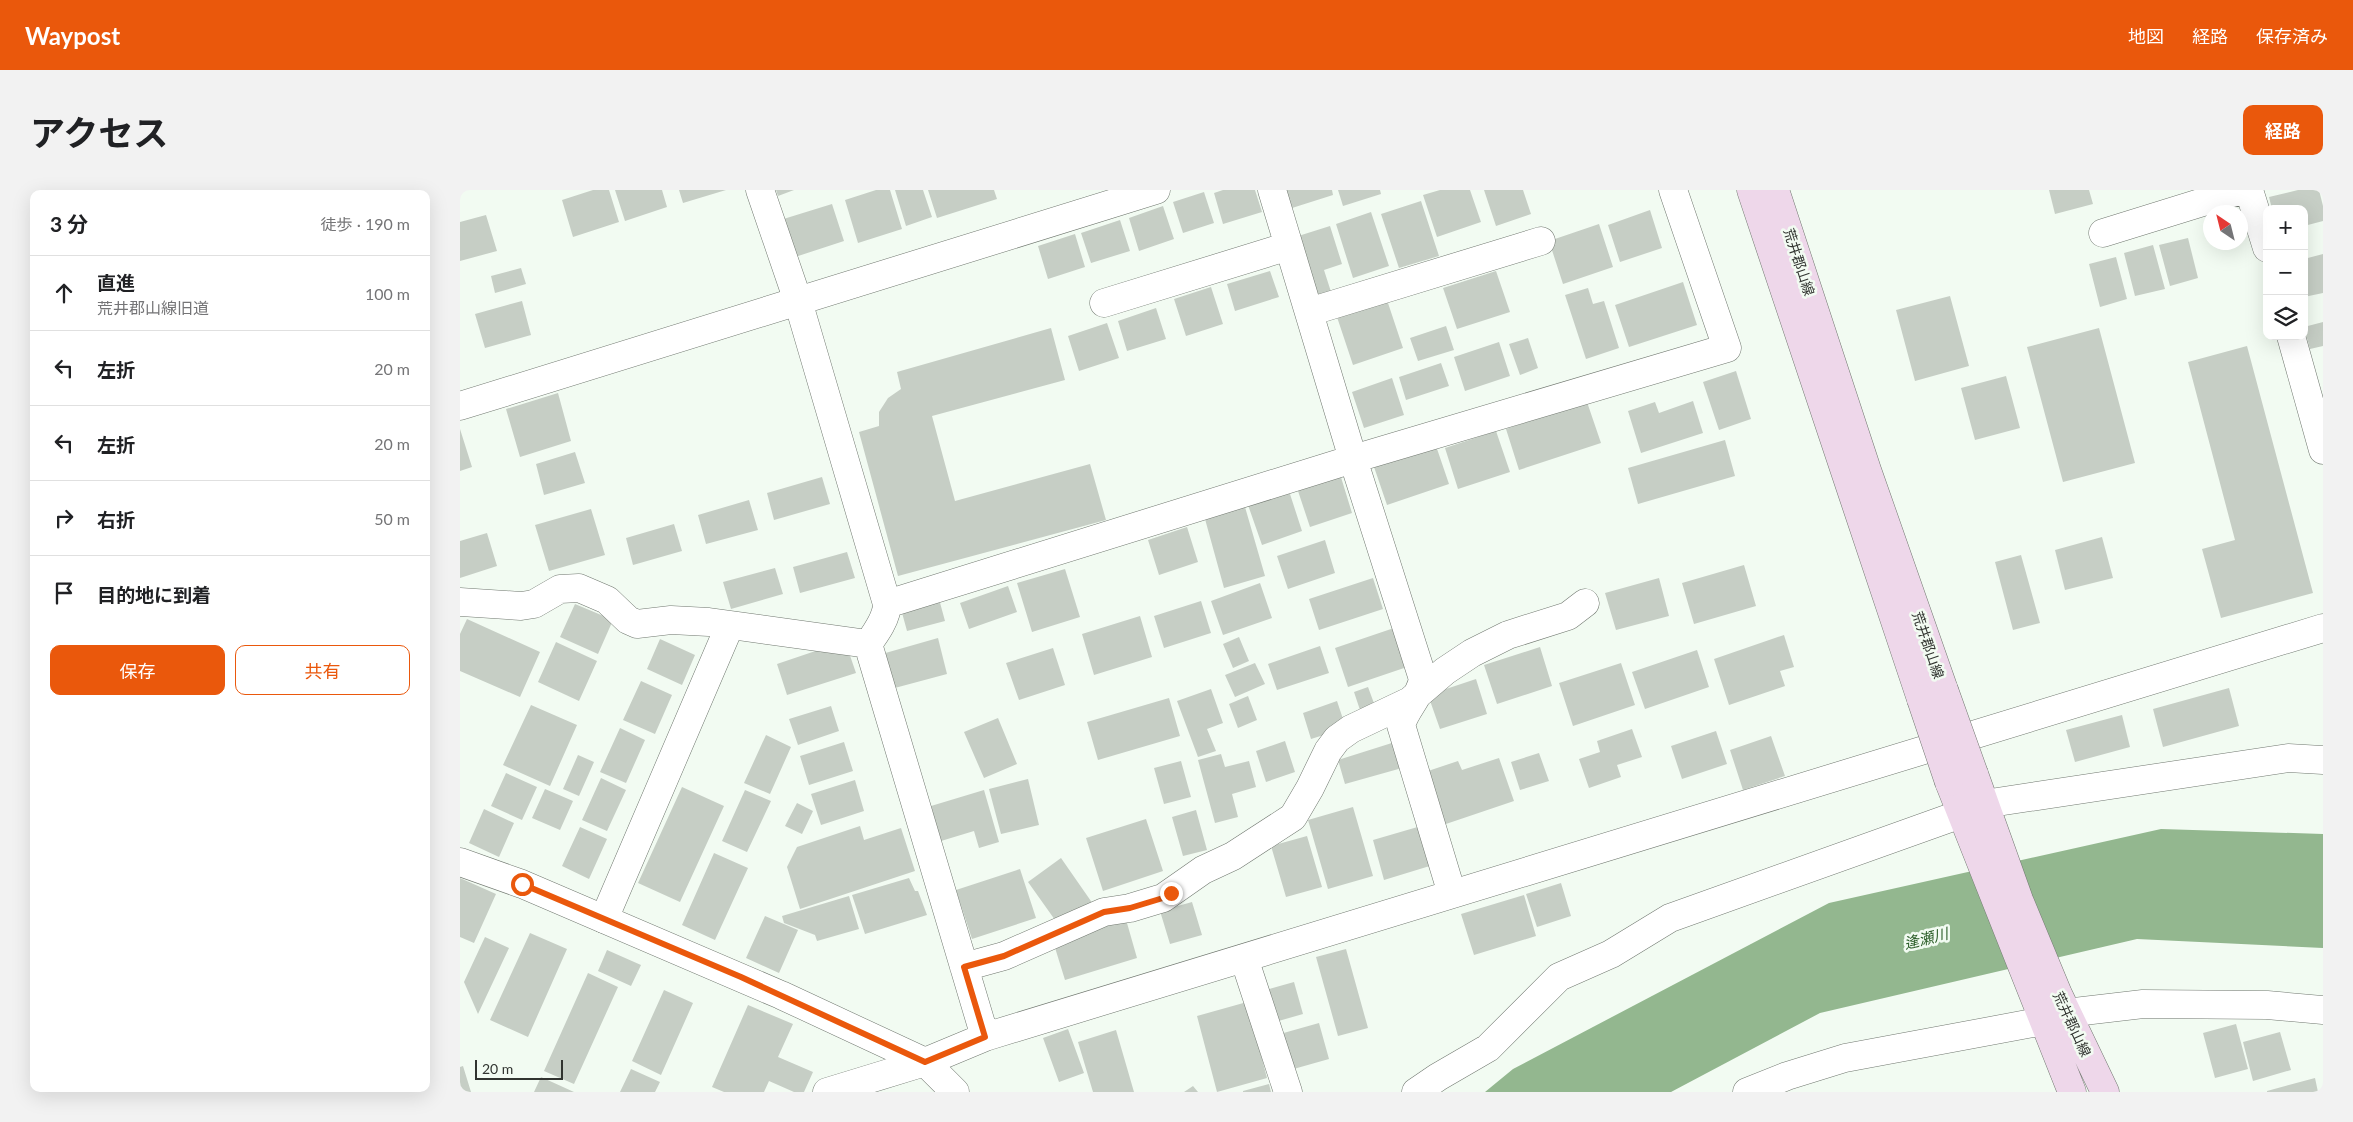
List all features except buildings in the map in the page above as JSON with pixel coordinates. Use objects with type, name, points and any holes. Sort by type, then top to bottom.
[{"type":"main road","name":"荒井郡山線","points":[[1751,190],[1933,694],[1961,778],[2051,1007],[2072,1092]]},
{"type":"main road","name":"荒井郡山線","points":[[1775,190],[1868,470],[1933,694]]},
{"type":"main road","name":"荒井郡山線","points":[[2051,1007],[2105,1092]]},
{"type":"street","points":[[760,190],[798,301],[887,604],[887,610],[879,628],[868,644]]},
{"type":"street","points":[[460,406],[1156,190]]},
{"type":"street","points":[[1272,190],[1353,459],[1423,679],[1421,691],[1404,715],[1401,725],[1452,894]]},
{"type":"street","points":[[887,604],[1353,459],[1727,348],[1673,190]]},
{"type":"street","points":[[2103,233],[2242,190]]},
{"type":"street","points":[[2249,190],[2263,235]]},
{"type":"street","points":[[1309,312],[1541,241]]},
{"type":"street","points":[[1104,303],[1288,246]]},
{"type":"street","points":[[2294,340],[2311,367],[2323,450]]},
{"type":"street","points":[[460,602],[521,606],[534,604],[560,589],[580,588],[607,600],[628,620],[637,624],[671,620],[730,624],[868,644]]},
{"type":"street","points":[[964,967],[1004,956],[1104,912],[1130,908],[1163,898],[1203,870],[1233,856],[1293,817],[1328,751],[1337,739],[1351,729],[1379,714],[1410,701],[1445,670],[1472,653],[1508,636],[1568,616],[1585,603]]},
{"type":"street","points":[[604,919],[730,624]]},
{"type":"street","points":[[827,1092],[925,1062],[985,1037],[2323,628]]},
{"type":"street","points":[[868,644],[985,1037]]},
{"type":"street","points":[[1416,1092],[1488,1048],[1559,977],[1611,954],[1670,918],[1975,816],[2288,758],[2323,760]]},
{"type":"street","points":[[460,862],[522,884],[741,977],[925,1062],[955,1092]]},
{"type":"street","points":[[1244,958],[1288,1092]]},
{"type":"street","points":[[1747,1092],[1787,1076],[1845,1058],[2051,1007],[2143,1004],[2267,1005],[2323,1010]]},
{"type":"water","name":"逢瀬川","points":[[2161,829],[2323,834],[2323,948],[2137,939],[1820,1013],[1671,1092],[1485,1092],[1513,1069],[1829,903]]},
{"type":"route","points":[[522,884],[741,977],[925,1062],[985,1037],[964,967],[1004,956],[1104,912],[1130,908],[1163,898],[1171,893]]}]
